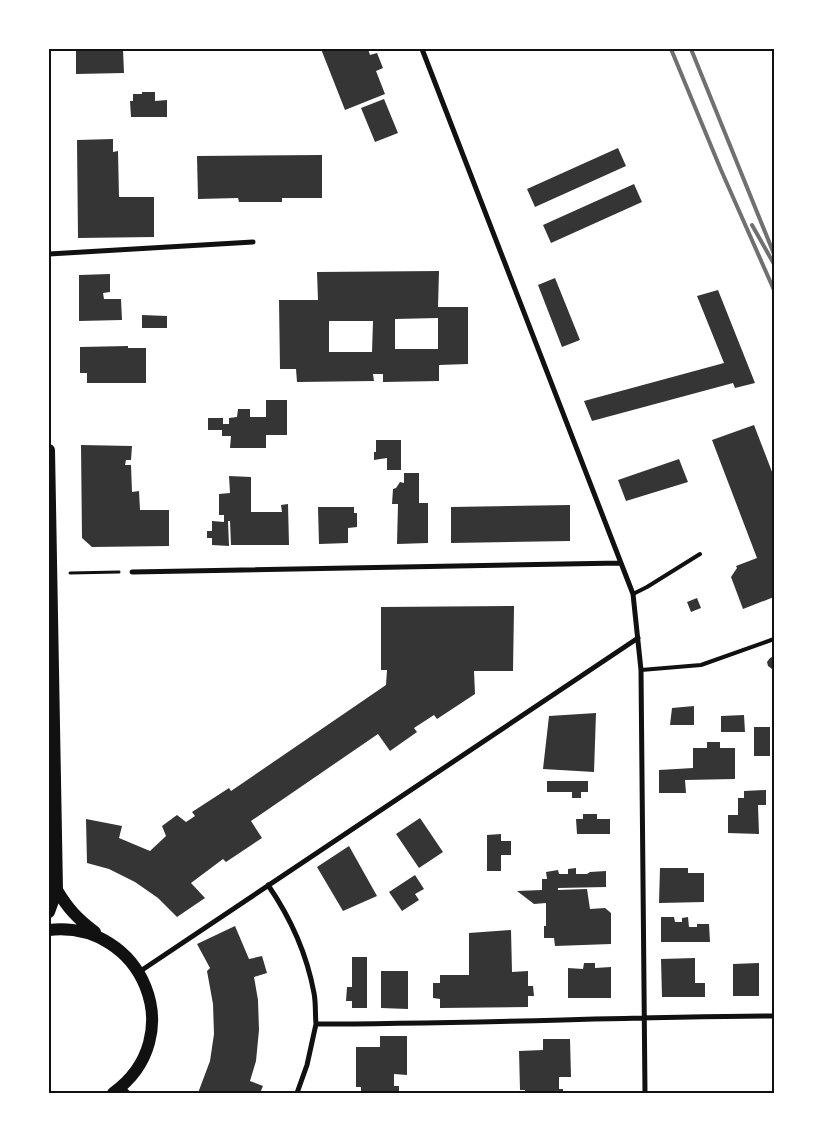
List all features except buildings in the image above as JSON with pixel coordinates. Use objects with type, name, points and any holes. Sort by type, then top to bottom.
[{"type":"main road","points":[[49,450],[57,890],[49,912]]},
{"type":"main road","points":[[57,890],[67,908],[76,917],[126,956],[139,972],[150,997],[152,1026],[150,1039],[140,1065],[121,1091]]},
{"type":"main road","points":[[49,930],[85,932],[110,943]]},
{"type":"street","points":[[422,49],[633,594],[641,670],[645,1093]]},
{"type":"street","points":[[49,254],[252,242]]},
{"type":"street","points":[[132,572],[621,563]]},
{"type":"street","points":[[139,972],[638,638]]},
{"type":"street","points":[[268,885],[282,905],[303,952],[314,994],[316,1024],[307,1065],[297,1093]]},
{"type":"street","points":[[316,1024],[438,1024],[645,1017],[774,1016]]},
{"type":"lane","points":[[633,594],[700,554]]},
{"type":"lane","points":[[641,670],[700,664],[774,639]]},
{"type":"path","points":[[52,573],[132,572]]},
{"type":"railway","points":[[671,49],[721,170],[774,290]]},
{"type":"railway","points":[[691,49],[774,254]]},
{"type":"railway","points":[[752,225],[774,264]]}]
